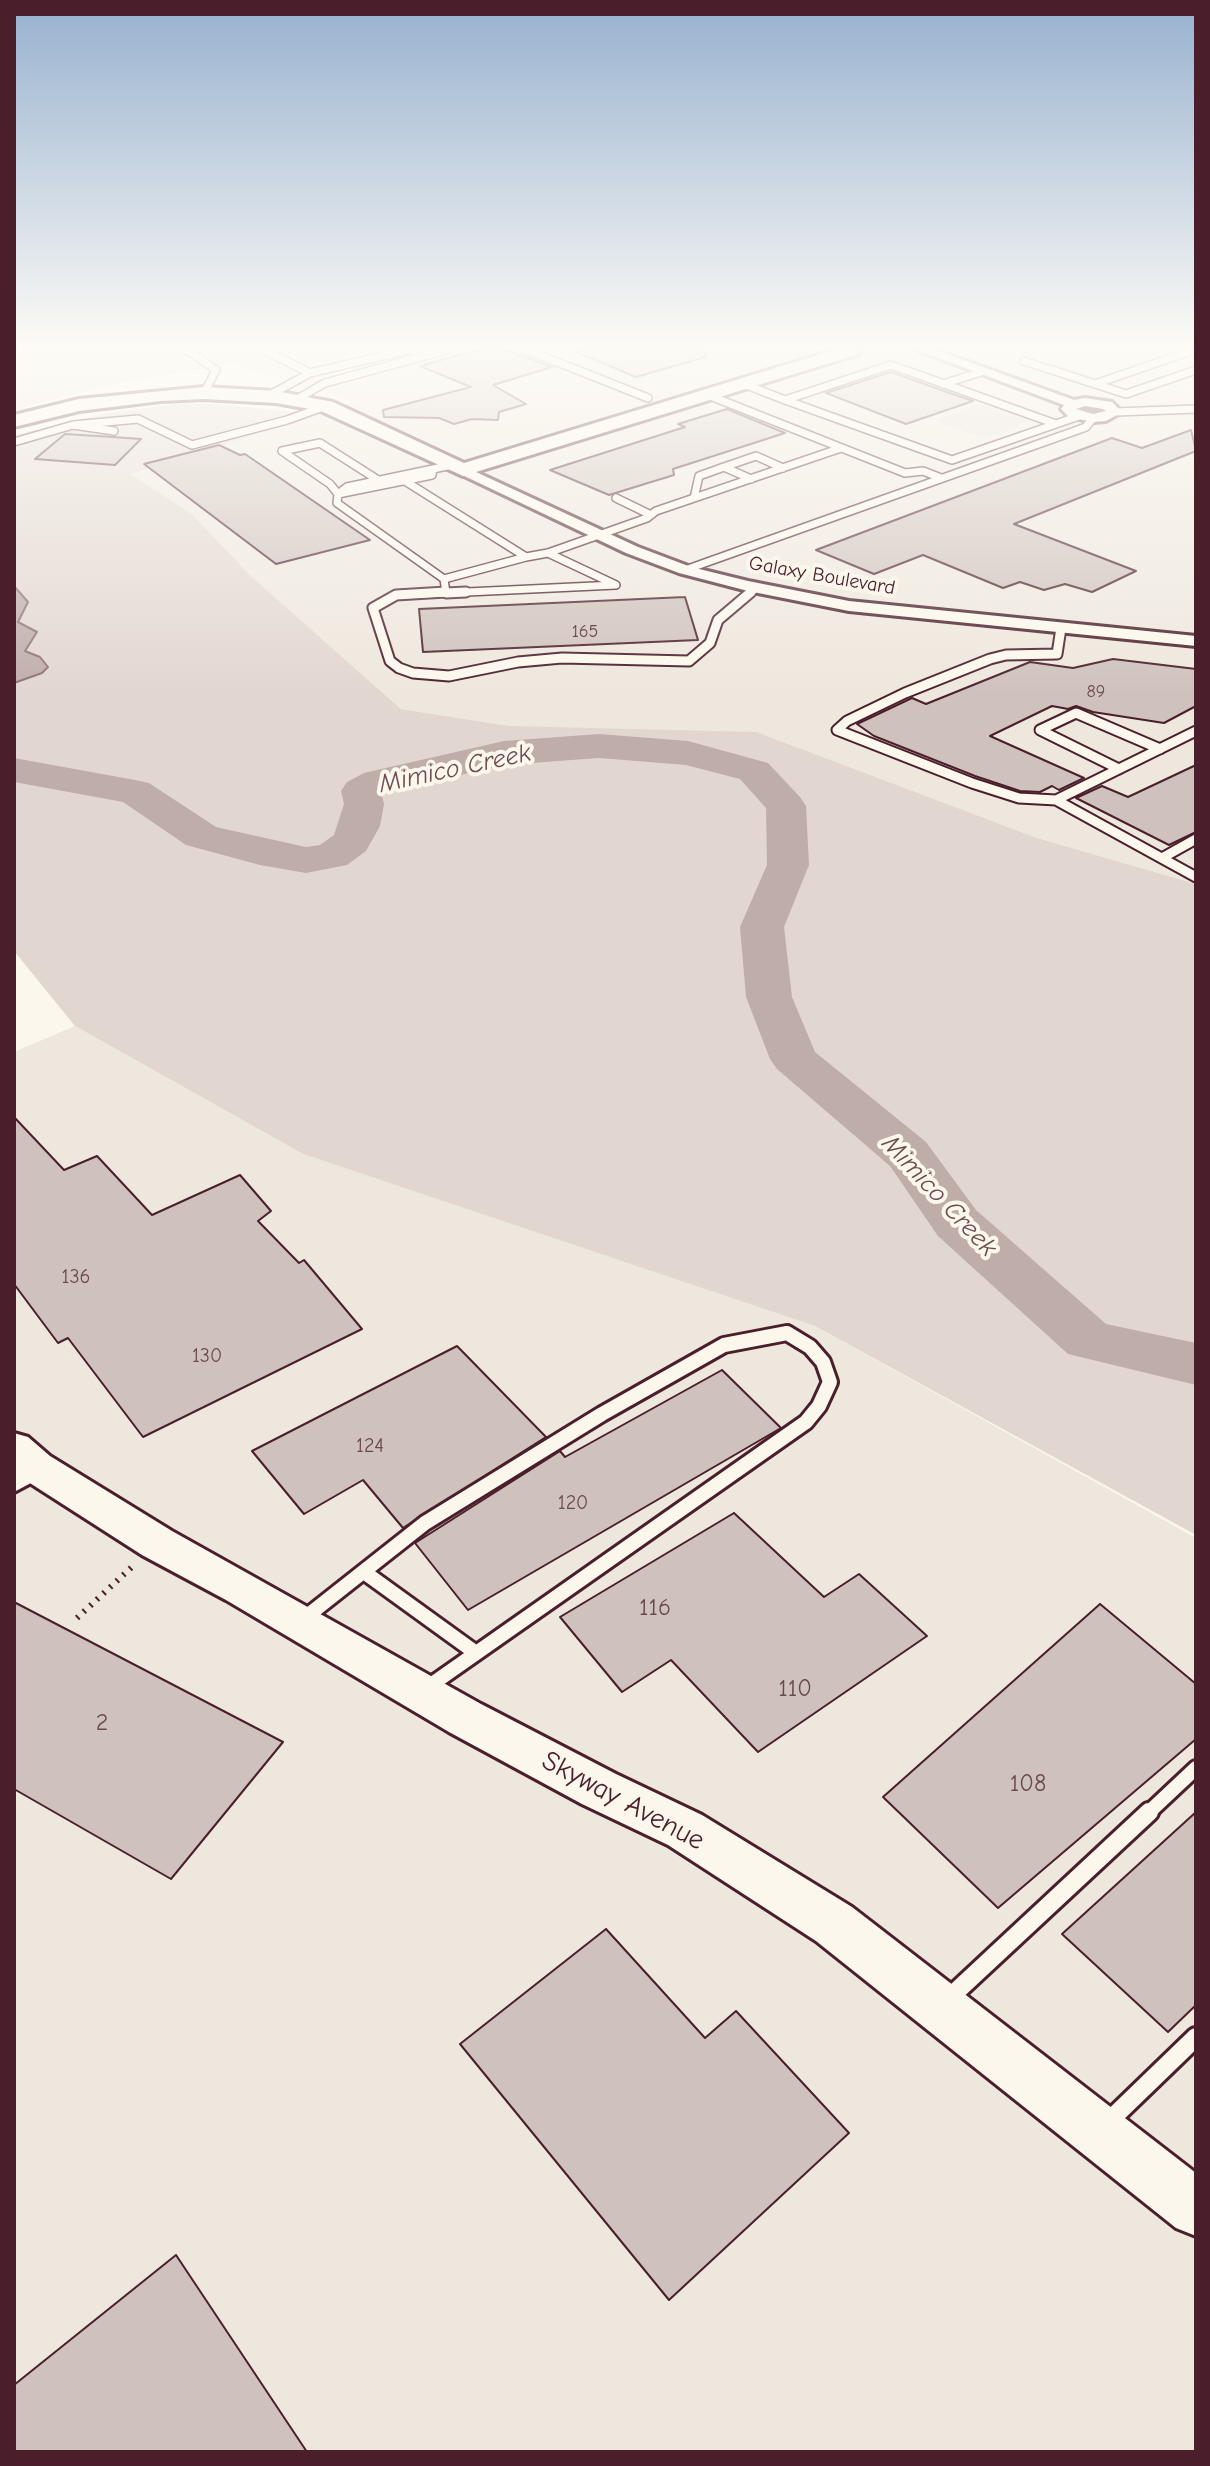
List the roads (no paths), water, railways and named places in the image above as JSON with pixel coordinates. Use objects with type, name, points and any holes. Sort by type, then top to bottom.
[{"type":"street","name":"Galaxy Boulevard","points":[[456,465],[598,535],[685,570],[756,588],[849,606],[1196,641]]},
{"type":"street","name":"Skyway Avenue","points":[[21,1465],[421,1692],[599,1789],[685,1830],[834,1924],[1196,2208]]},
{"type":"lane","points":[[302,465],[330,484],[338,494],[337,503],[444,579],[446,593]]},
{"type":"lane","points":[[355,465],[378,480]]},
{"type":"lane","points":[[338,494],[347,487],[433,465]]},
{"type":"lane","points":[[338,494],[432,475],[443,465]]},
{"type":"lane","points":[[694,498],[699,476],[730,465]]},
{"type":"lane","points":[[776,465],[783,468]]},
{"type":"lane","points":[[444,579],[548,553],[791,465]]},
{"type":"lane","points":[[885,465],[905,473],[923,471],[941,478]]},
{"type":"lane","points":[[685,570],[978,465]]},
{"type":"lane","points":[[724,467],[751,479]]},
{"type":"lane","points":[[405,481],[526,557]]},
{"type":"lane","points":[[616,498],[651,515]]},
{"type":"lane","points":[[548,553],[616,585],[396,595],[373,608],[390,661],[399,668],[425,676],[449,676],[518,662],[562,658],[689,661],[710,643],[718,620],[756,588]]},
{"type":"lane","points":[[1061,628],[1057,654],[1006,655],[990,659],[905,693],[847,721],[837,730],[972,783],[1019,798],[1056,800],[1196,877]]},
{"type":"lane","points":[[1119,769],[1040,730],[1076,713],[1160,749]]},
{"type":"lane","points":[[1056,800],[1196,731]]},
{"type":"lane","points":[[1162,858],[1196,839]]},
{"type":"lane","points":[[300,1622],[425,1523],[602,1414],[724,1345],[787,1333],[810,1347],[823,1362],[830,1382],[819,1406],[806,1422],[702,1498],[563,1590],[421,1692]]},
{"type":"lane","points":[[364,1572],[476,1653]]},
{"type":"lane","points":[[938,2007],[1196,1768]]},
{"type":"lane","points":[[1098,2132],[1196,2038]]},
{"type":"waterway","name":"Mimico Creek","points":[[14,770],[135,792],[201,836],[260,852],[306,860],[332,856],[351,842],[364,804],[361,791],[378,782],[504,753],[599,746],[688,753],[754,771],[786,806],[788,865],[762,927],[769,997],[794,1059],[908,1154],[957,1223],[1088,1340],[1196,1364]]}]
